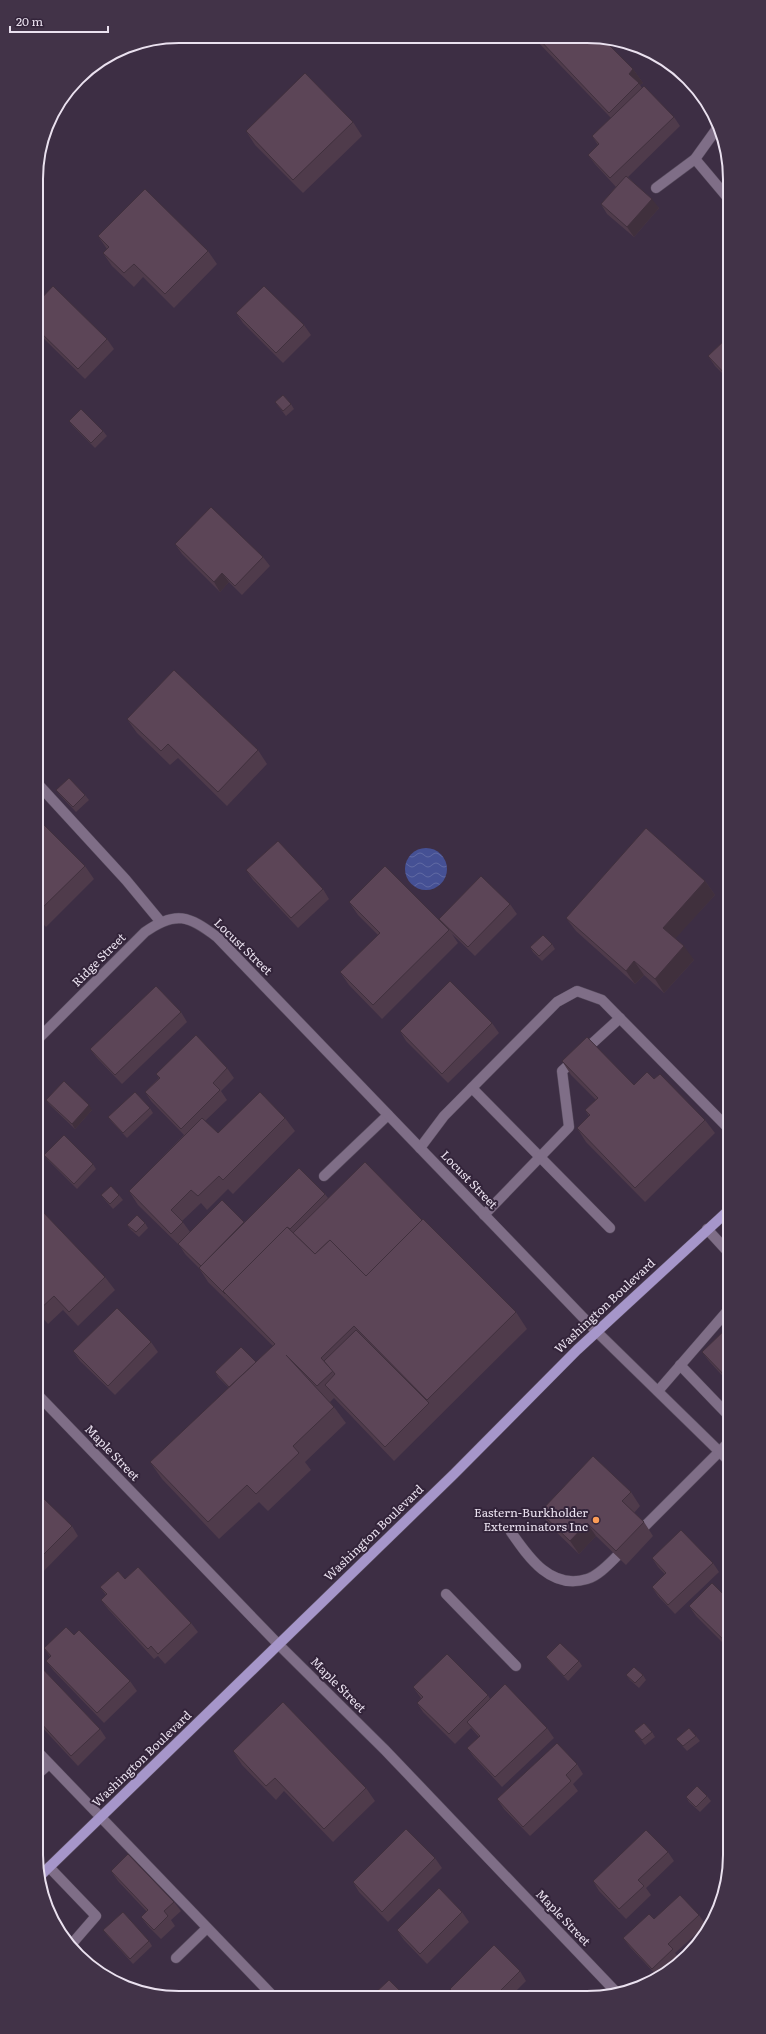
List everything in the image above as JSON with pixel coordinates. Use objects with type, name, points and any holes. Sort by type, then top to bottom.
[{"type":"main road","name":"Washington Boulevard","points":[[44,1872],[597,1332],[723,1215]]},
{"type":"street","points":[[656,188],[695,159],[715,132]]},
{"type":"street","points":[[695,159],[723,192]]},
{"type":"street","points":[[43,790],[126,880],[160,921]]},
{"type":"street","name":"Ridge Street","points":[[43,1033],[145,932],[160,921],[174,918],[188,919]]},
{"type":"street","name":"Locust Street","points":[[188,919],[199,924],[217,937],[597,1332],[723,1455]]},
{"type":"street","points":[[420,1148],[444,1116],[557,1002],[577,991],[602,1000],[723,1123]]},
{"type":"street","points":[[484,1215],[569,1127],[562,1071],[620,1018]]},
{"type":"street","points":[[472,1088],[539,1158],[610,1228]]},
{"type":"street","points":[[324,1176],[388,1114]]},
{"type":"street","points":[[707,1230],[723,1247]]},
{"type":"street","points":[[658,1391],[723,1316]]},
{"type":"street","points":[[680,1365],[723,1410]]},
{"type":"street","name":"Maple Street","points":[[43,1400],[278,1644],[385,1750],[613,1988]]},
{"type":"street","points":[[644,1527],[723,1447]]},
{"type":"street","points":[[511,1532],[528,1557],[548,1575],[568,1581],[588,1579],[606,1568],[617,1556]]},
{"type":"street","points":[[446,1594],[516,1666]]},
{"type":"street","points":[[43,1757],[268,1991]]},
{"type":"street","points":[[43,1769],[49,1764]]},
{"type":"street","points":[[49,1867],[96,1916],[74,1941]]},
{"type":"street","points":[[176,1958],[207,1928]]},
{"type":"water","points":[[422,848],[430,848],[438,851],[444,857],[447,869],[444,881],[438,887],[430,890],[422,890],[414,887],[408,881],[405,873],[405,865],[408,857],[414,851]]},
{"type":"building","points":[[543,43],[596,43],[609,45],[633,69],[629,74],[639,83],[609,113]]},
{"type":"building","points":[[305,73],[353,122],[293,180],[246,131]]},
{"type":"building","points":[[644,86],[674,117],[610,178],[588,155],[599,144],[592,136]]},
{"type":"building","points":[[626,176],[652,199],[627,227],[601,204]]},
{"type":"building","points":[[145,189],[208,251],[165,294],[134,264],[124,273],[103,253],[109,247],[98,236]]},
{"type":"building","points":[[53,286],[107,339],[78,369],[43,335],[43,297]]},
{"type":"building","points":[[264,286],[304,325],[276,353],[236,313]]},
{"type":"building","points":[[723,342],[723,372],[708,356]]},
{"type":"building","points":[[283,395],[291,404],[283,411],[275,402]]},
{"type":"building","points":[[81,409],[103,431],[91,443],[69,421]]},
{"type":"building","points":[[211,507],[263,557],[235,586],[222,573],[214,582],[175,544]]},
{"type":"building","points":[[174,670],[258,750],[218,792],[168,744],[161,751],[127,719]]},
{"type":"building","points":[[69,778],[85,795],[73,807],[56,790]]},
{"type":"building","points":[[43,824],[85,866],[43,907]]},
{"type":"building","points":[[646,828],[705,881],[663,928],[684,946],[655,979],[634,961],[626,971],[566,918]]},
{"type":"building","points":[[278,841],[323,889],[291,918],[246,870]]},
{"type":"building","points":[[385,866],[449,930],[373,1005],[340,972],[380,933],[349,902]]},
{"type":"building","points":[[481,876],[510,904],[468,947],[439,919]]},
{"type":"building","points":[[543,935],[552,944],[539,956],[530,947]]},
{"type":"building","points":[[450,981],[492,1023],[442,1074],[400,1031]]},
{"type":"building","points":[[156,986],[181,1012],[115,1075],[90,1049]]},
{"type":"building","points":[[196,1035],[227,1068],[213,1083],[220,1090],[181,1129],[145,1092],[160,1078],[156,1074]]},
{"type":"building","points":[[587,1037],[634,1085],[647,1072],[654,1079],[660,1074],[705,1120],[635,1188],[577,1128],[590,1115],[585,1110],[598,1098],[562,1061]]},
{"type":"building","points":[[64,1081],[89,1105],[72,1124],[46,1100]]},
{"type":"building","points":[[135,1092],[150,1108],[123,1133],[108,1117]]},
{"type":"building","points":[[260,1092],[285,1118],[223,1180],[219,1176],[198,1196],[191,1190],[171,1210],[183,1222],[171,1234],[129,1191],[202,1118],[218,1133]]},
{"type":"building","points":[[64,1135],[93,1164],[74,1184],[44,1155]]},
{"type":"building","points":[[365,1162],[422,1220],[366,1276],[330,1240],[315,1254],[293,1233]]},
{"type":"building","points":[[299,1168],[325,1194],[290,1229],[287,1227],[223,1291],[225,1294],[199,1268]]},
{"type":"building","points":[[111,1186],[119,1195],[110,1204],[101,1195]]},
{"type":"building","points":[[222,1200],[244,1222],[201,1266],[178,1244]]},
{"type":"building","points":[[43,1212],[105,1277],[69,1312],[54,1296],[43,1306]]},
{"type":"building","points":[[137,1215],[145,1223],[136,1232],[127,1225]]},
{"type":"building","points":[[423,1219],[516,1312],[427,1400],[354,1326],[321,1358],[333,1371],[317,1386],[286,1355],[334,1407],[293,1446],[299,1453],[256,1494],[247,1485],[208,1522],[150,1462],[275,1344],[223,1291],[287,1227],[315,1254],[330,1240],[366,1276]]},
{"type":"building","points":[[117,1308],[151,1342],[108,1386],[73,1351]]},
{"type":"building","points":[[356,1330],[429,1403],[385,1447],[325,1385],[335,1374],[324,1361]]},
{"type":"building","points":[[723,1332],[723,1374],[702,1352]]},
{"type":"building","points":[[241,1347],[256,1362],[229,1387],[215,1372]]},
{"type":"building","name":"Eastern-Burkholder Exterminators Inc","points":[[593,1456],[631,1492],[622,1501],[644,1522],[616,1551],[587,1523],[570,1541],[540,1512]]},
{"type":"building","points":[[43,1498],[72,1526],[43,1555]]},
{"type":"building","points":[[681,1530],[713,1563],[668,1605],[652,1587],[666,1573],[652,1558]]},
{"type":"building","points":[[138,1567],[191,1623],[158,1654],[151,1646],[148,1649],[101,1600],[107,1594],[100,1587],[118,1571],[125,1579]]},
{"type":"building","points":[[712,1583],[723,1594],[723,1639],[689,1606]]},
{"type":"building","points":[[66,1627],[74,1635],[79,1630],[130,1681],[97,1713],[46,1661],[51,1656],[44,1648]]},
{"type":"building","points":[[560,1643],[579,1661],[564,1676],[546,1657]]},
{"type":"building","points":[[447,1654],[488,1695],[449,1734],[417,1703],[423,1697],[413,1687]]},
{"type":"building","points":[[634,1667],[643,1675],[635,1683],[626,1675]]},
{"type":"building","points":[[43,1669],[100,1729],[71,1756],[43,1725]]},
{"type":"building","points":[[505,1684],[547,1728],[495,1777],[467,1748],[480,1736],[467,1722]]},
{"type":"building","points":[[283,1702],[366,1788],[324,1829],[275,1778],[266,1786],[233,1751]]},
{"type":"building","points":[[644,1723],[652,1732],[642,1740],[634,1731]]},
{"type":"building","points":[[689,1728],[696,1736],[683,1746],[676,1739]]},
{"type":"building","points":[[557,1743],[577,1764],[566,1775],[571,1781],[523,1827],[497,1799]]},
{"type":"building","points":[[697,1786],[707,1796],[696,1807],[686,1797]]},
{"type":"building","points":[[406,1829],[435,1858],[382,1912],[353,1882]]},
{"type":"building","points":[[646,1830],[668,1852],[638,1880],[644,1886],[619,1909],[593,1881]]},
{"type":"building","points":[[128,1854],[174,1902],[164,1911],[168,1916],[154,1930],[141,1917],[148,1910],[111,1871]]},
{"type":"building","points":[[439,1888],[462,1912],[420,1954],[397,1930]]},
{"type":"building","points":[[680,1895],[699,1915],[668,1944],[673,1949],[652,1969],[623,1938],[649,1914],[654,1919]]},
{"type":"building","points":[[123,1912],[149,1941],[130,1959],[103,1930]]},
{"type":"building","points":[[494,1945],[520,1971],[500,1991],[452,1991],[450,1989]]},
{"type":"building","points":[[94,1959],[102,1967],[96,1963],[93,1960]]},
{"type":"building","points":[[389,1980],[400,1991],[377,1991]]},
{"type":"place","name":"Eastern-Burkholder Exterminators Inc","points":[[596,1520]]}]
